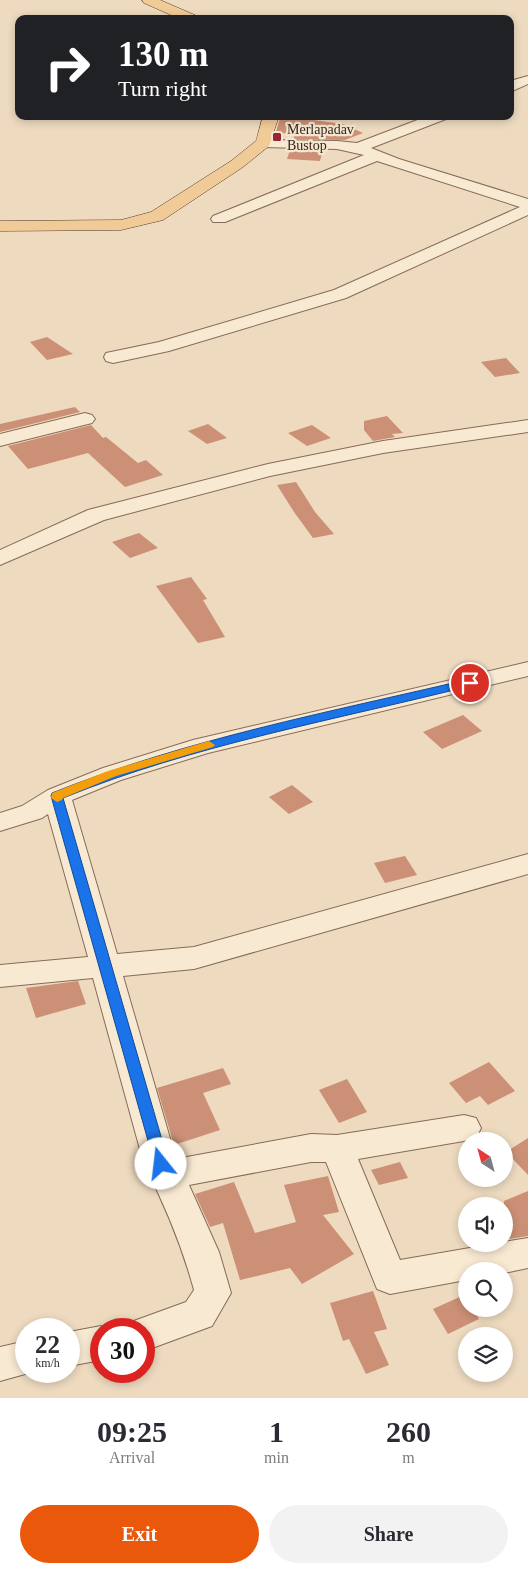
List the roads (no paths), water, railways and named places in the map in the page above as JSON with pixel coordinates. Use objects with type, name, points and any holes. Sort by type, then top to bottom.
[{"type":"main road","points":[[149,0],[183,15]]},
{"type":"main road","points":[[0,226],[121,226],[157,216],[237,164],[263,143],[270,120]]},
{"type":"street","points":[[514,85],[528,80]]},
{"type":"street","points":[[358,148],[431,120]]},
{"type":"street","points":[[263,143],[337,145],[358,148],[528,204]]},
{"type":"street","points":[[219,219],[378,155]]},
{"type":"street","points":[[113,357],[162,347],[340,294],[528,209]]},
{"type":"street","points":[[0,440],[84,419]]},
{"type":"street","points":[[0,558],[96,515],[268,470],[383,447],[528,426]]},
{"type":"street","points":[[0,822],[32,812],[57,796],[112,774],[202,746],[528,669]]},
{"type":"street","points":[[57,796],[161,1164],[168,1175],[201,1252],[213,1293],[198,1314],[155,1330]]},
{"type":"street","points":[[0,976],[194,958],[528,864]]},
{"type":"street","points":[[168,1175],[311,1148],[337,1148],[464,1128]]},
{"type":"street","points":[[337,1148],[390,1278],[528,1252]]},
{"type":"street","points":[[0,1364],[15,1361]]},
{"type":"place","name":"Merlapadav Bustop","points":[[277,137]]}]
